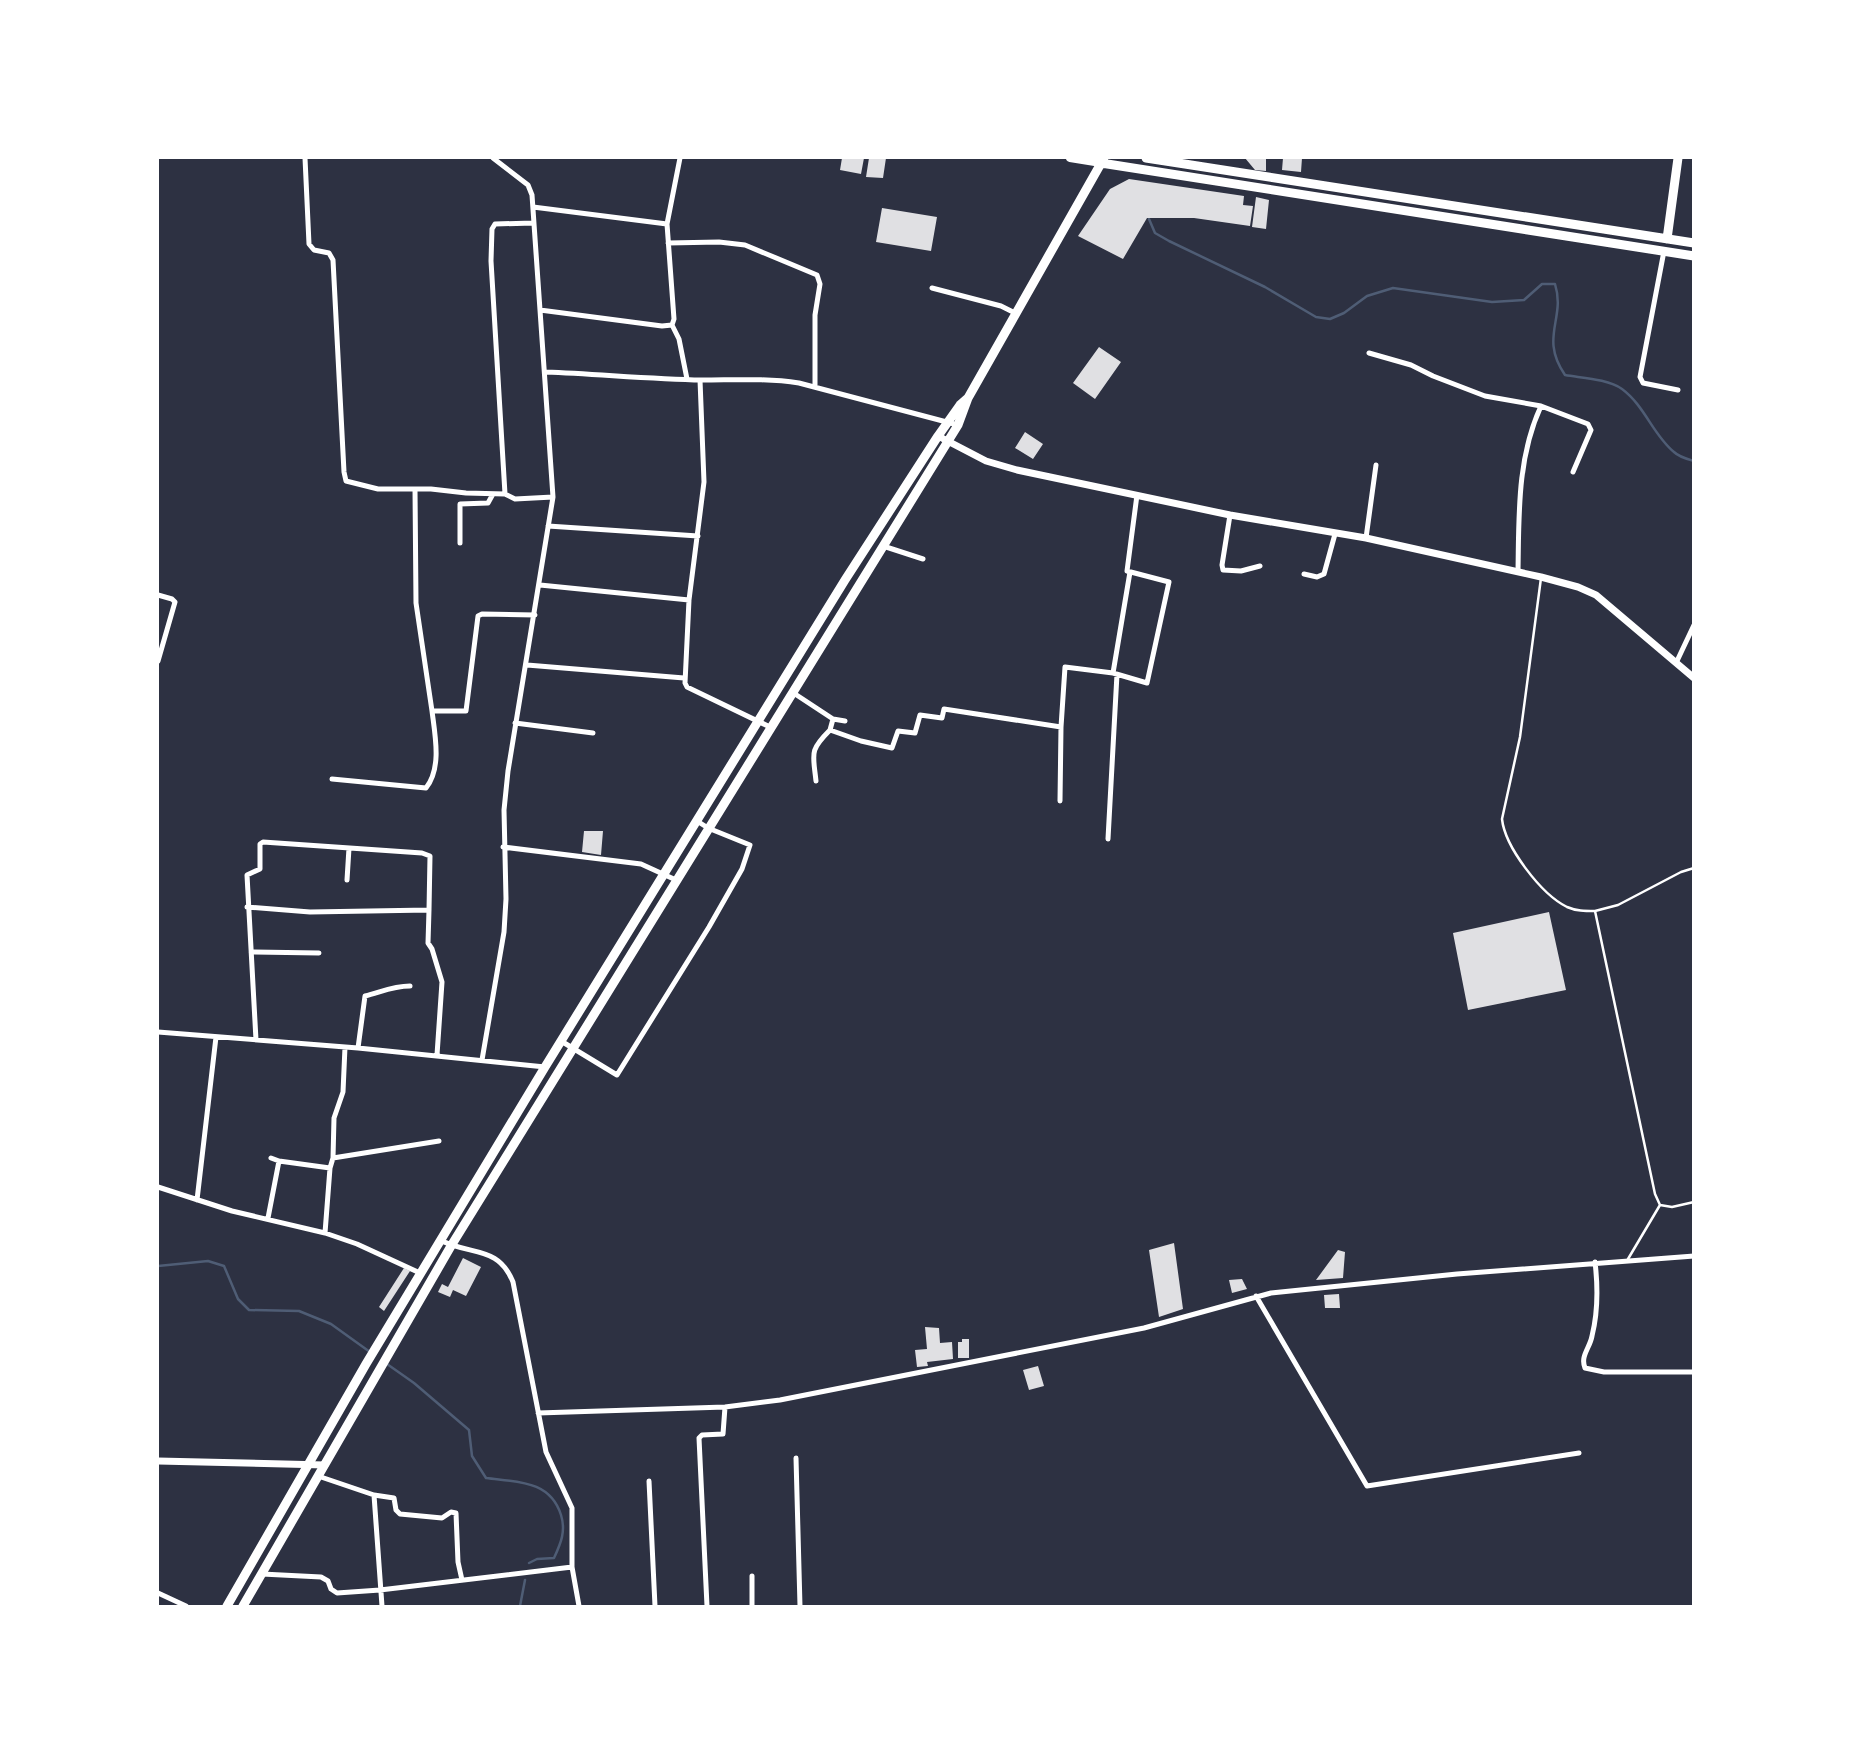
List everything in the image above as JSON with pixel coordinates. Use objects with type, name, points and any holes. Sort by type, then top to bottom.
[{"type":"main road","points":[[1070,158],[1102,160],[1693,256]]},
{"type":"main road","points":[[1146,158],[1693,243]]},
{"type":"main road","points":[[1224,181],[1225,158]]},
{"type":"main road","points":[[1667,239],[1678,158]]},
{"type":"main road","points":[[243,1606],[451,1246],[948,441],[960,405],[968,398],[1102,160]]},
{"type":"main road","points":[[227,1606],[366,1364],[545,1067],[845,580],[938,436],[953,423]]},
{"type":"street","points":[[305,158],[309,244],[317,251],[329,254],[333,260],[344,477],[350,483],[364,487],[491,497]]},
{"type":"street","points":[[482,1060],[504,932],[506,899],[503,810],[508,768],[552,500],[533,207],[528,185],[493,158]]},
{"type":"street","points":[[680,158],[667,223],[674,320],[672,325],[679,338],[687,379]]},
{"type":"street","points":[[533,207],[667,223]]},
{"type":"street","points":[[505,494],[491,261],[492,229],[495,223],[533,223]]},
{"type":"street","points":[[668,243],[735,243],[817,275],[820,284],[816,315],[815,387]]},
{"type":"street","points":[[1664,251],[1640,377],[1643,383],[1678,390]]},
{"type":"street","points":[[932,288],[1001,306],[1016,314]]},
{"type":"street","points":[[540,310],[662,326],[672,325]]},
{"type":"street","points":[[1369,353],[1411,365],[1485,396],[1541,406],[1590,426],[1591,430],[1573,471]]},
{"type":"street","points":[[545,372],[700,380],[762,378],[815,387],[953,423]]},
{"type":"street","points":[[700,380],[704,482],[689,600],[684,678],[687,687],[770,727]]},
{"type":"street","points":[[1518,571],[1521,476],[1531,427],[1541,406]]},
{"type":"street","points":[[938,436],[986,461],[1005,467],[1230,515],[1366,538],[1578,587],[1596,596],[1677,661],[1693,678]]},
{"type":"street","points":[[1366,538],[1376,465]]},
{"type":"street","points":[[332,779],[422,790],[428,787],[430,782],[436,751],[416,603],[415,493]]},
{"type":"street","points":[[460,543],[460,504],[505,494],[516,499],[552,500]]},
{"type":"street","points":[[1060,801],[1064,667],[1115,674],[1145,683],[1149,681],[1169,585],[1168,580],[1126,569],[1137,495]]},
{"type":"street","points":[[1230,515],[1222,569],[1241,571],[1260,566]]},
{"type":"street","points":[[548,526],[698,536]]},
{"type":"street","points":[[1304,574],[1317,577],[1324,574],[1335,534]]},
{"type":"street","points":[[883,546],[923,559]]},
{"type":"street","points":[[1108,839],[1115,674],[1130,572]]},
{"type":"street","points":[[540,584],[689,600]]},
{"type":"street","points":[[158,595],[175,602],[160,646],[158,662]]},
{"type":"street","points":[[432,712],[466,711],[478,616],[535,615]]},
{"type":"street","points":[[1677,661],[1693,625]]},
{"type":"street","points":[[527,665],[684,678]]},
{"type":"street","points":[[792,692],[833,719],[845,721]]},
{"type":"street","points":[[830,730],[892,748],[898,731],[915,733],[920,715],[942,718],[944,709],[1061,727]]},
{"type":"street","points":[[816,781],[813,752],[830,730],[833,719]]},
{"type":"street","points":[[515,723],[593,733]]},
{"type":"street","points":[[561,1041],[617,1075],[689,960],[742,869],[750,845],[699,818]]},
{"type":"street","points":[[256,1040],[247,875],[260,869],[261,843],[349,848],[429,855],[428,943],[433,951],[443,988],[437,1055]]},
{"type":"street","points":[[503,847],[641,864],[676,880]]},
{"type":"street","points":[[347,880],[349,848]]},
{"type":"street","points":[[247,907],[310,912],[429,910]]},
{"type":"street","points":[[251,952],[319,953]]},
{"type":"street","points":[[359,1048],[365,996],[393,987],[410,986]]},
{"type":"street","points":[[158,1032],[437,1055],[545,1067]]},
{"type":"street","points":[[197,1200],[216,1037]]},
{"type":"street","points":[[325,1233],[333,1158],[334,1118],[342,1093],[345,1047]]},
{"type":"street","points":[[333,1158],[439,1141]]},
{"type":"street","points":[[271,1158],[330,1168]]},
{"type":"street","points":[[268,1218],[279,1161]]},
{"type":"street","points":[[158,1187],[232,1211],[325,1233],[357,1244],[420,1273]]},
{"type":"street","points":[[440,1240],[451,1246],[490,1255],[504,1264],[513,1282],[546,1452],[572,1508],[572,1567],[579,1606]]},
{"type":"street","points":[[538,1413],[725,1407],[780,1400],[1144,1328],[1198,1315],[1256,1296],[1285,1291],[1595,1262],[1693,1256]]},
{"type":"street","points":[[1595,1262],[1597,1305],[1590,1346],[1583,1357],[1585,1368],[1604,1372],[1693,1372]]},
{"type":"street","points":[[1256,1296],[1367,1486],[1579,1453]]},
{"type":"street","points":[[707,1606],[699,1438],[702,1435],[723,1434],[725,1407]]},
{"type":"street","points":[[796,1458],[800,1606]]},
{"type":"street","points":[[158,1461],[325,1465]]},
{"type":"street","points":[[318,1476],[394,1498],[396,1510],[400,1514],[442,1518],[451,1512],[456,1513],[461,1580]]},
{"type":"street","points":[[649,1480],[655,1606]]},
{"type":"street","points":[[374,1494],[382,1606]]},
{"type":"street","points":[[262,1574],[321,1577],[328,1581],[331,1589],[337,1593],[572,1567]]},
{"type":"street","points":[[752,1576],[752,1606]]},
{"type":"street","points":[[158,1593],[186,1606]]},
{"type":"lane","points":[[1541,577],[1520,737],[1502,819],[1509,844],[1558,901],[1576,910],[1595,912],[1618,905],[1693,868]]},
{"type":"lane","points":[[1595,912],[1652,1182],[1660,1205],[1628,1260]]},
{"type":"lane","points":[[1660,1205],[1672,1207],[1693,1202]]},
{"type":"building","points":[[842,158],[864,158],[861,174],[840,170]]},
{"type":"building","points":[[869,158],[886,158],[883,178],[866,177]]},
{"type":"building","points":[[1245,158],[1266,158],[1266,171],[1255,170]]},
{"type":"building","points":[[1283,158],[1302,158],[1301,172],[1282,170]]},
{"type":"building","points":[[1129,179],[1244,196],[1243,205],[1253,206],[1250,226],[1194,218],[1147,218],[1123,259],[1078,236],[1110,189]]},
{"type":"building","points":[[1256,197],[1269,200],[1266,229],[1252,227]]},
{"type":"building","points":[[882,208],[937,217],[931,251],[876,242]]},
{"type":"building","points":[[1099,347],[1121,362],[1095,399],[1073,383]]},
{"type":"building","points":[[1025,432],[1043,444],[1033,459],[1015,448]]},
{"type":"building","points":[[584,831],[603,831],[601,855],[582,852]]},
{"type":"building","points":[[1549,912],[1566,990],[1468,1010],[1453,933]]},
{"type":"building","points":[[1174,1243],[1183,1309],[1159,1317],[1149,1250]]},
{"type":"building","points":[[1338,1250],[1345,1252],[1343,1278],[1316,1280]]},
{"type":"building","points":[[463,1258],[481,1267],[466,1296],[453,1290],[450,1297],[438,1292],[442,1284],[448,1287]]},
{"type":"building","points":[[404,1268],[410,1271],[384,1311],[379,1307]]},
{"type":"building","points":[[1242,1279],[1247,1289],[1232,1293],[1229,1280]]},
{"type":"building","points":[[1339,1294],[1340,1308],[1325,1308],[1324,1295]]},
{"type":"building","points":[[925,1327],[939,1328],[940,1343],[952,1342],[953,1359],[927,1362],[928,1366],[917,1367],[915,1350],[927,1349]]},
{"type":"building","points":[[962,1339],[969,1339],[969,1358],[958,1358],[958,1342],[962,1342]]},
{"type":"building","points":[[1038,1366],[1044,1386],[1029,1390],[1023,1370]]},
{"type":"waterway","points":[[1149,219],[1155,233],[1265,287],[1316,317],[1330,319],[1344,313],[1367,296],[1393,288],[1492,302],[1524,300],[1542,284],[1555,284],[1558,308],[1554,350],[1565,375],[1602,381],[1622,389],[1637,404],[1667,445],[1683,458],[1694,461]]},
{"type":"waterway","points":[[158,1266],[208,1261],[224,1266],[238,1299],[249,1310],[299,1311],[331,1324],[370,1352]]},
{"type":"waterway","points":[[387,1364],[414,1383],[469,1430],[472,1456],[486,1478],[531,1485],[549,1495],[556,1504],[563,1526],[557,1553],[554,1558],[537,1559],[529,1563]]},
{"type":"waterway","points":[[520,1606],[525,1580]]}]
